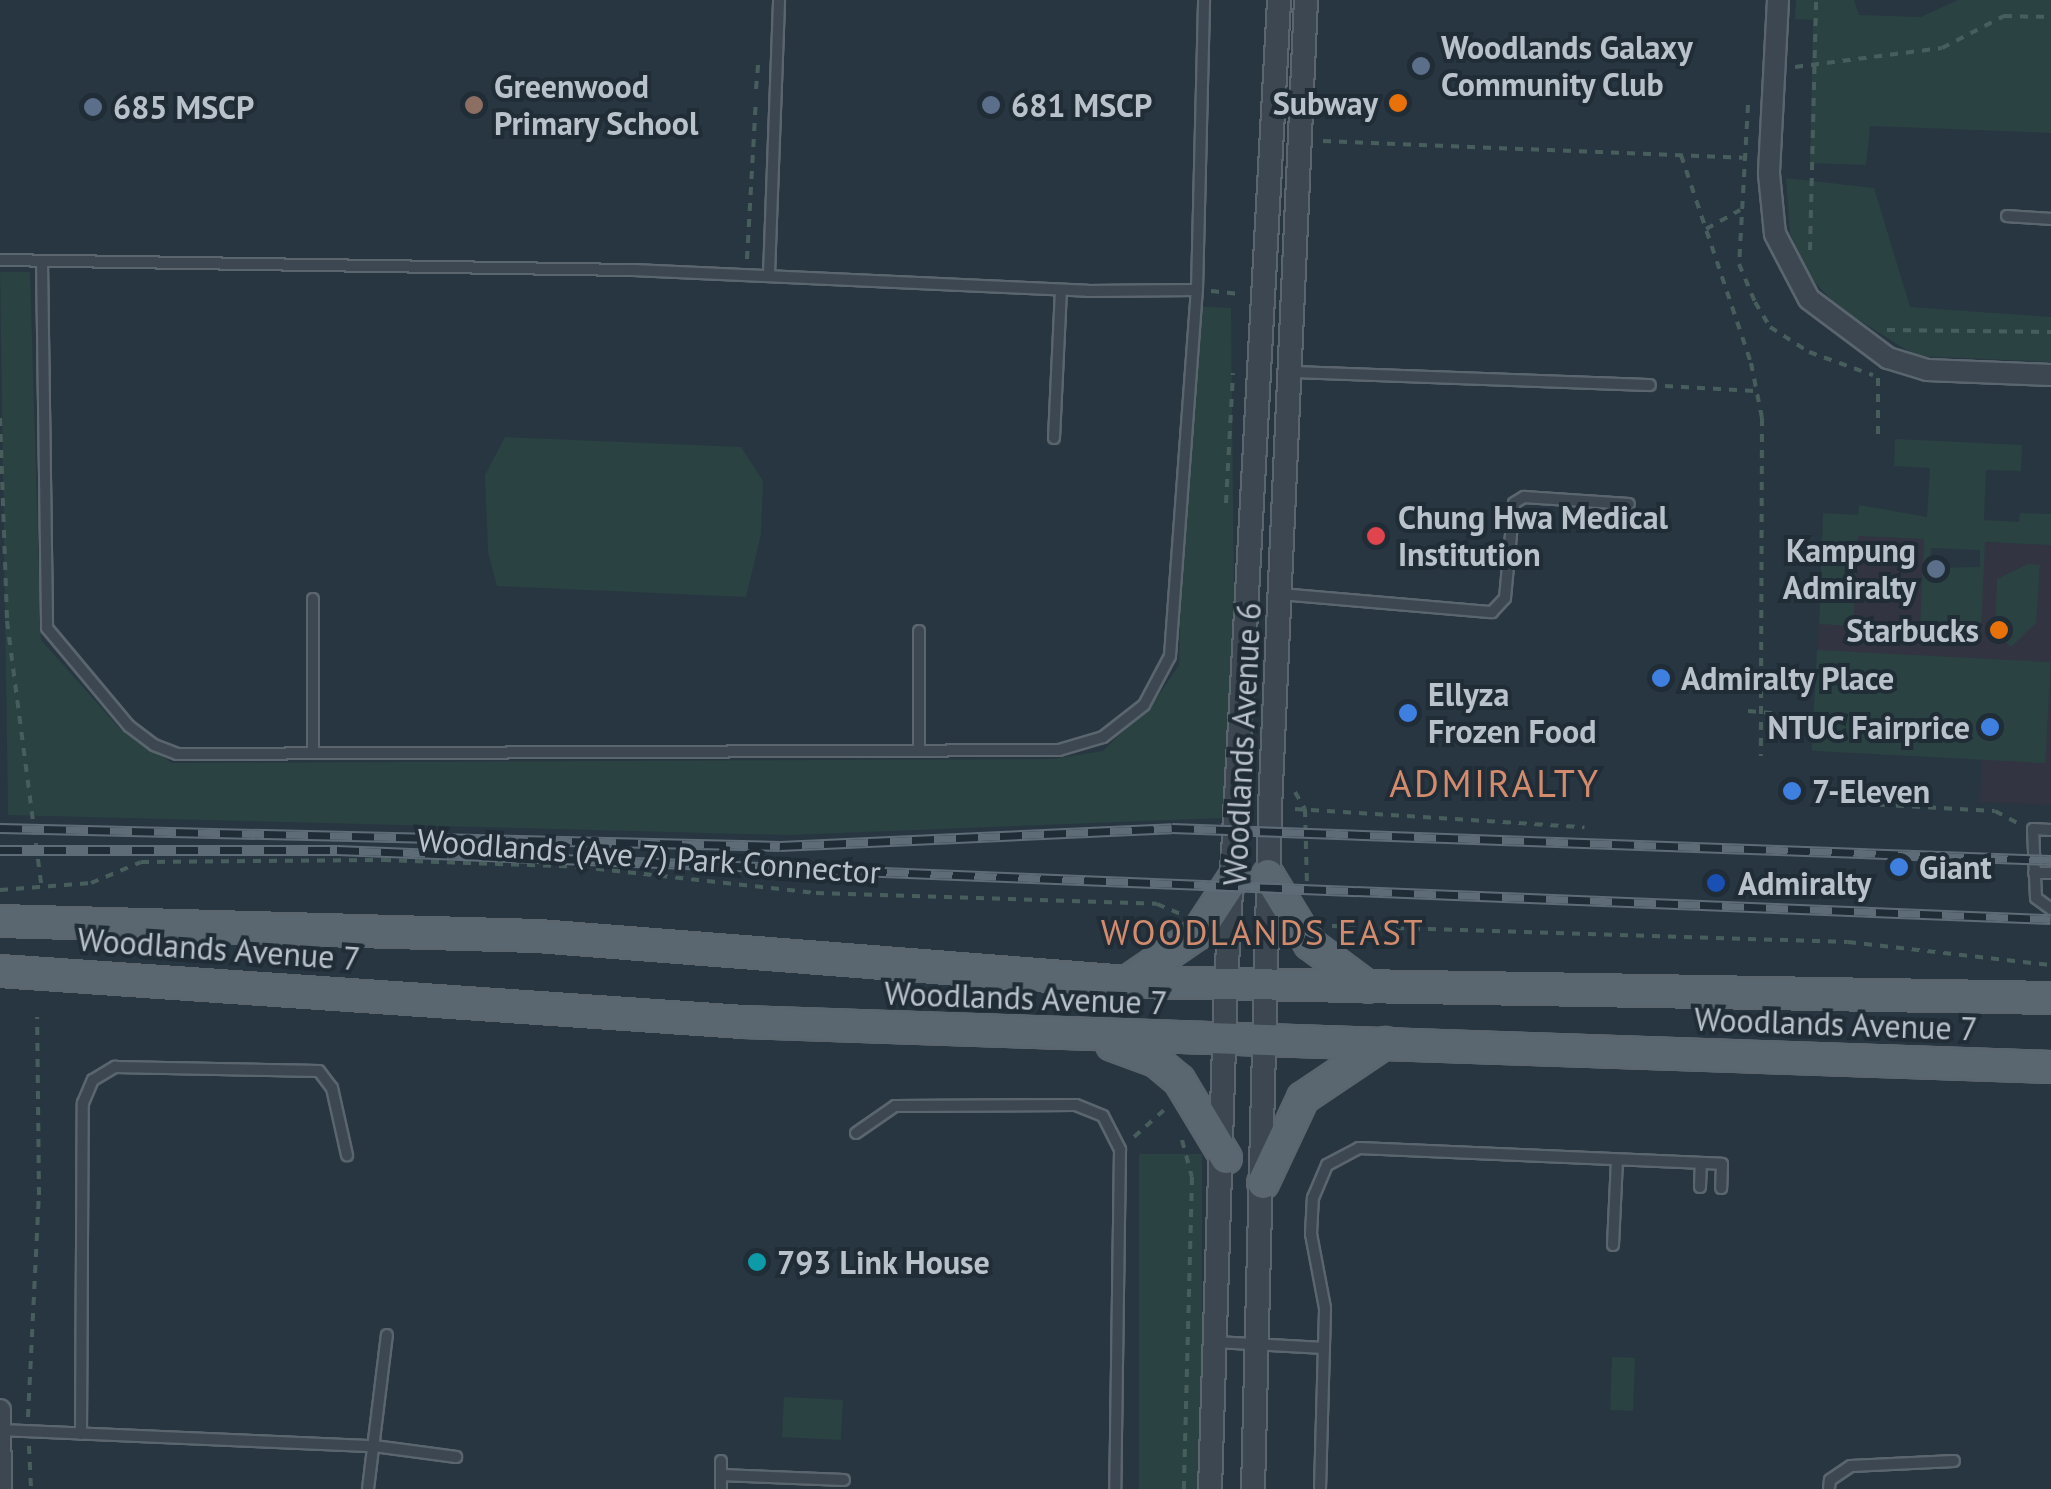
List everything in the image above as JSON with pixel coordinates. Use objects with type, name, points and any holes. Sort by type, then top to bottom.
[{"type":"main road","points":[[1128,982],[1197,934],[1235,876]]},
{"type":"main road","points":[[1268,876],[1310,944],[1368,988]]},
{"type":"main road","name":"Woodlands Avenue 7","points":[[0,921],[538,936],[1128,982],[1368,988],[1622,986],[2051,998]]},
{"type":"main road","name":"Woodlands Avenue 7","points":[[0,971],[743,1022],[1096,1038],[1267,1038],[2051,1067]]},
{"type":"main road","points":[[1096,1038],[1156,1062],[1179,1080],[1226,1158]]},
{"type":"main road","points":[[1263,1183],[1303,1098],[1385,1043]]},
{"type":"street","name":"Woodlands Avenue 6","points":[[1210,1489],[1226,1158],[1226,983],[1267,297],[1279,0]]},
{"type":"street","name":"Woodlands Avenue 6","points":[[1253,1489],[1260,1345],[1270,808],[1306,0]]},
{"type":"street","points":[[1778,0],[1770,174],[1775,234],[1810,300],[1888,358],[1927,370],[2046,377]]},
{"type":"street","points":[[0,1410],[1,1489]]},
{"type":"lane","points":[[769,275],[779,0]]},
{"type":"lane","points":[[42,260],[50,638],[154,745],[177,754],[1060,750],[1103,737],[1144,705],[1170,656],[1196,290],[1204,0]]},
{"type":"lane","points":[[2007,216],[2051,219]]},
{"type":"lane","points":[[0,260],[746,274],[1061,290],[1196,290]]},
{"type":"lane","points":[[1054,438],[1061,290]]},
{"type":"lane","points":[[1290,372],[1650,385]]},
{"type":"lane","points":[[1279,594],[1492,612],[1504,598],[1514,503],[1524,497],[1629,504]]},
{"type":"lane","points":[[313,599],[313,753]]},
{"type":"lane","points":[[919,632],[919,750]]},
{"type":"lane","points":[[2051,830],[2033,829],[2037,904],[2051,910]]},
{"type":"lane","points":[[2034,873],[2051,873]]},
{"type":"lane","points":[[81,1434],[82,1103],[93,1080],[115,1067],[319,1071],[332,1088],[347,1156]]},
{"type":"lane","points":[[856,1134],[896,1106],[1076,1104],[1104,1116],[1120,1150],[1115,1489]]},
{"type":"lane","points":[[1320,1489],[1324,1348],[1312,1198],[1326,1165],[1358,1148],[1722,1164],[1721,1188]]},
{"type":"lane","points":[[1614,1246],[1617,1161]]},
{"type":"lane","points":[[1700,1188],[1701,1163]]},
{"type":"lane","points":[[368,1489],[387,1335]]},
{"type":"lane","points":[[1216,1342],[1324,1348]]},
{"type":"lane","points":[[1,1430],[374,1446],[456,1457]]},
{"type":"lane","points":[[720,1489],[721,1461]]},
{"type":"lane","points":[[1829,1489],[1830,1480],[1851,1466],[1954,1461]]},
{"type":"lane","points":[[721,1475],[819,1484],[844,1480]]},
{"type":"path","points":[[1811,254],[1816,0]]},
{"type":"path","points":[[1776,69],[1942,48],[2004,16],[2051,17]]},
{"type":"path","points":[[746,274],[758,58]]},
{"type":"path","points":[[1750,89],[1739,264],[1770,327],[1810,352],[1897,379]]},
{"type":"path","points":[[1302,140],[1743,158]]},
{"type":"path","points":[[1681,155],[1756,391],[1766,595],[1762,756]]},
{"type":"path","points":[[1706,229],[1740,210]]},
{"type":"path","points":[[1196,290],[1267,297]]},
{"type":"path","points":[[1874,327],[2051,332]]},
{"type":"path","points":[[1878,376],[1878,439]]},
{"type":"path","points":[[1650,385],[1756,391]]},
{"type":"path","points":[[0,418],[7,621],[42,890]]},
{"type":"path","points":[[1748,711],[1815,717]]},
{"type":"path","points":[[1848,803],[1994,811],[2033,829]]},
{"type":"path","points":[[1270,808],[1584,828]]},
{"type":"path","name":"Woodlands (Ave 7) Park Connector","points":[[0,890],[42,890],[91,882],[141,862],[363,860],[580,867],[816,893],[1104,901],[1178,912]]},
{"type":"path","points":[[1332,926],[1848,942],[2051,965]]},
{"type":"path","points":[[31,1489],[28,1431],[38,1195],[37,1017]]},
{"type":"path","points":[[1120,1150],[1169,1105],[1174,1119]]},
{"type":"path","points":[[1180,1134],[1192,1176],[1184,1489]]},
{"type":"shaded area","points":[[1857,536],[1925,539],[1920,628],[1981,631],[1984,542],[2051,545],[2051,805],[1980,802],[1982,759],[1814,751],[1819,624],[1853,625]]},
{"type":"green space","points":[[1796,0],[1854,0],[1859,15],[1921,17],[1958,0],[2051,0],[2051,133],[1870,126],[1866,165],[1810,163],[1813,20],[1795,19]]},
{"type":"green space","points":[[1786,178],[1874,188],[1910,307],[2051,317],[2051,362],[1916,356],[1838,307],[1809,276],[1790,233]]},
{"type":"green space","points":[[0,272],[30,272],[41,640],[121,730],[172,763],[1052,759],[1103,751],[1156,699],[1179,665],[1189,306],[1231,308],[1234,595],[1223,818],[788,835],[8,815]]},
{"type":"green space","points":[[505,437],[741,447],[763,481],[761,534],[746,597],[497,586],[488,552],[485,475]]},
{"type":"green space","points":[[1895,439],[2022,445],[2021,471],[1986,470],[1984,520],[2019,522],[2020,513],[2051,514],[2051,545],[1985,542],[1981,631],[1920,629],[1924,539],[1858,536],[1853,626],[1819,624],[1823,513],[1858,515],[1859,505],[1927,517],[1930,468],[1894,466]],"holes":[[[1931,548],[1980,550],[1980,567],[1930,568]]]},
{"type":"green space","points":[[2028,564],[2040,565],[2036,623],[2011,647],[1995,633],[1997,579]]},
{"type":"green space","points":[[1817,650],[2051,662],[2045,763],[1812,751]]},
{"type":"green space","points":[[1139,1154],[1202,1154],[1202,1489],[1139,1489]]},
{"type":"green space","points":[[1612,1357],[1635,1358],[1633,1411],[1610,1410]]},
{"type":"green space","points":[[784,1397],[843,1400],[841,1440],[782,1437]]},
{"type":"railway","points":[[0,828],[780,846],[1172,828],[2051,860]]},
{"type":"railway","points":[[0,850],[337,850],[2051,919]]},
{"type":"place","name":"Woodlands Galaxy Community Club","points":[[1421,66]]},
{"type":"place","name":"Subway","points":[[1398,103]]},
{"type":"place","name":"Greenwood Primary School","points":[[474,105]]},
{"type":"place","name":"681 MSCP","points":[[991,105]]},
{"type":"place","name":"685 MSCP","points":[[93,107]]},
{"type":"place","name":"Chung Hwa Medical Institution","points":[[1376,536]]},
{"type":"place","name":"Kampung Admiralty","points":[[1936,569]]},
{"type":"place","name":"Starbucks","points":[[1999,630]]},
{"type":"place","name":"Admiralty Place","points":[[1661,678]]},
{"type":"place","name":"Ellyza Frozen Food","points":[[1408,713]]},
{"type":"place","name":"NTUC Fairprice","points":[[1990,727]]},
{"type":"place","name":"7-Eleven","points":[[1792,791]]},
{"type":"place","name":"Giant","points":[[1899,867]]},
{"type":"place","name":"Admiralty","points":[[1716,883]]},
{"type":"place","name":"793 Link House","points":[[757,1262]]},
{"type":"district","name":"ADMIRALTY","points":[[1495,783]]},
{"type":"district","name":"WOODLANDS EAST","points":[[1263,932]]}]
